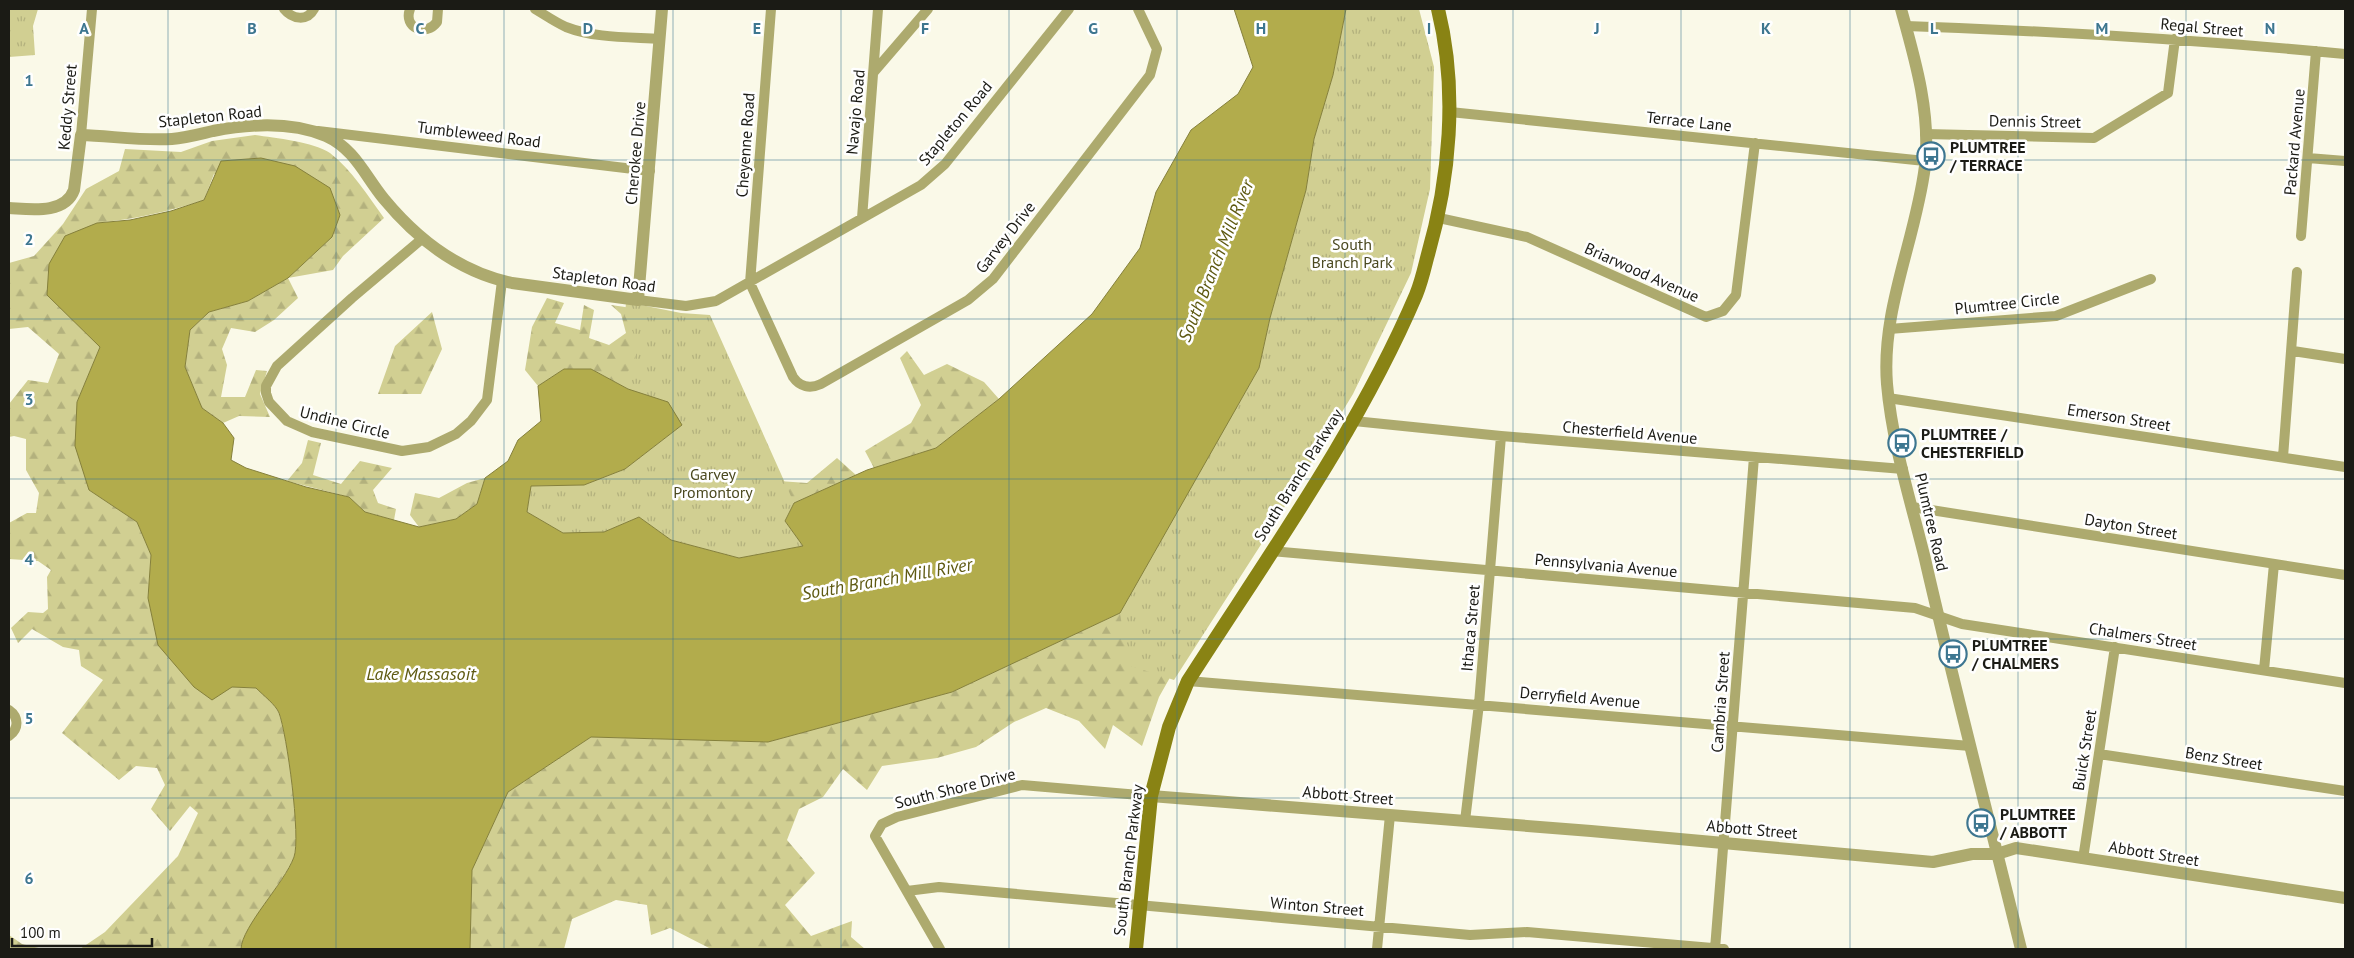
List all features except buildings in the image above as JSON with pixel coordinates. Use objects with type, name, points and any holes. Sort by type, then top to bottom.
[{"type":"main road","name":"South Branch Parkway","points":[[1136,949],[1151,796],[1169,727],[1188,681],[1354,421],[1417,293],[1439,218],[1450,112],[1446,39],[1438,9]]},
{"type":"street","name":"Keddy Street","points":[[9,208],[46,209],[62,203],[71,196],[74,190],[82,134],[92,9]]},
{"type":"street","points":[[284,9],[300,18],[308,16],[314,9]]},
{"type":"street","points":[[410,9],[408,18],[412,25],[417,29],[425,30],[432,28],[438,22],[438,9]]},
{"type":"street","name":"Cherokee Drive","points":[[638,300],[662,9]]},
{"type":"street","name":"Cheyenne Road","points":[[750,283],[771,9]]},
{"type":"street","name":"Navajo Road","points":[[862,218],[878,9]]},
{"type":"street","points":[[873,73],[928,9]]},
{"type":"street","name":"Stapleton Road","points":[[82,134],[163,139],[246,126],[304,129],[324,136],[345,148],[360,165],[383,198],[423,238],[464,266],[502,281],[678,305],[700,305],[716,301],[750,283],[921,185],[938,173],[1069,9]]},
{"type":"street","name":"Garvey Drive","points":[[750,283],[793,377],[798,384],[809,387],[821,384],[972,297],[993,279],[1150,74],[1155,63],[1157,49],[1138,9]]},
{"type":"street","name":"Plumtree Road","points":[[1901,9],[1922,92],[1925,161],[1889,329],[1886,359],[1888,398],[1938,615],[2021,949]]},
{"type":"street","points":[[542,10],[566,27],[579,31],[660,39]]},
{"type":"street","name":"Regal Street","points":[[1906,26],[2024,30],[2176,39],[2345,54]]},
{"type":"street","name":"Dennis Street","points":[[1925,134],[2094,138],[2168,93],[2176,39]]},
{"type":"street","name":"Packard Avenue","points":[[2301,236],[2316,51]]},
{"type":"street","name":"Terrace Lane","points":[[1450,112],[1925,161]]},
{"type":"street","name":"Tumbleweed Road","points":[[304,129],[650,171]]},
{"type":"street","name":"Briarwood Avenue","points":[[1439,218],[1527,237],[1706,317],[1723,311],[1736,295],[1755,143]]},
{"type":"street","points":[[2308,158],[2345,161]]},
{"type":"street","name":"Undine Circle","points":[[423,238],[276,366],[266,386],[266,392],[270,402],[287,421],[312,432],[402,451],[429,447],[456,434],[472,421],[487,400],[502,281]]},
{"type":"street","points":[[2283,457],[2293,352],[2297,272]]},
{"type":"street","name":"Plumtree Circle","points":[[1889,329],[2056,316],[2151,279]]},
{"type":"street","points":[[2293,352],[2345,359]]},
{"type":"street","name":"Emerson Street","points":[[1888,398],[2345,467]]},
{"type":"street","name":"Chesterfield Avenue","points":[[1354,421],[1501,436],[1903,469]]},
{"type":"street","name":"Ithaca Street","points":[[1464,821],[1478,704],[1501,436]]},
{"type":"street","name":"Cambria Street","points":[[1718,949],[1724,843],[1754,457]]},
{"type":"street","name":"Dayton Street","points":[[1912,507],[2345,575]]},
{"type":"street","name":"Pennsylvania Avenue","points":[[1271,551],[1915,608],[1938,615]]},
{"type":"street","points":[[2264,670],[2274,564]]},
{"type":"street","name":"Chalmers Street","points":[[1938,615],[1962,624],[2345,683]]},
{"type":"street","name":"Buick Street","points":[[2083,858],[2115,647]]},
{"type":"street","name":"Derryfield Avenue","points":[[1188,681],[1970,746]]},
{"type":"street","points":[[9,710],[15,716],[17,724],[9,736]]},
{"type":"street","name":"Benz Street","points":[[2099,754],[2345,791]]},
{"type":"street","name":"South Shore Drive","points":[[940,949],[875,836],[882,824],[897,817],[1022,785],[1151,796]]},
{"type":"street","name":"Abbott Street","points":[[1151,796],[1390,814],[1933,862],[1972,854],[1997,854],[2016,848],[2345,898]]},
{"type":"street","points":[[1377,949],[1390,814]]},
{"type":"street","name":"Winton Street","points":[[907,891],[939,887],[1140,907],[1477,936],[1527,932],[1718,949]]},
{"type":"green space","points":[[9,9],[38,9],[33,26],[35,55],[9,57]]},
{"type":"green space","name":"South Branch Park","points":[[1346,9],[1419,9],[1434,67],[1430,189],[1411,273],[1353,394],[1271,529],[1174,680],[1128,665],[1120,613],[1259,368],[1270,318],[1306,190],[1314,139],[1333,75]]},
{"type":"green space","points":[[255,135],[305,143],[330,153],[353,175],[384,218],[343,256],[333,270],[288,278],[332,237],[340,215],[214,174],[204,200],[151,214],[97,223],[100,347],[77,402],[89,490],[137,522],[151,555],[148,598],[232,687],[256,688],[277,710],[286,742],[292,786],[296,829],[294,857],[289,868],[249,929],[241,949],[80,949],[105,932],[178,856],[198,813],[190,806],[170,831],[151,809],[165,785],[157,768],[136,766],[119,780],[62,733],[103,680],[81,666],[79,650],[63,647],[32,629],[18,643],[11,628],[28,612],[43,613],[48,609],[47,577],[51,570],[38,561],[9,559],[9,523],[27,513],[36,513],[39,493],[26,470],[26,439],[14,436],[9,437],[9,404],[28,380],[48,383],[59,354],[28,327],[9,329],[9,263],[34,256],[63,224],[86,189],[119,171],[125,149],[181,152],[212,141]]},
{"type":"green space","points":[[288,278],[298,298],[274,320],[255,332],[231,328],[222,349],[227,365],[221,397],[245,397],[256,370],[267,371],[260,394],[270,417],[239,416],[223,423],[202,408],[185,367],[190,330],[209,312],[248,301]]},
{"type":"green space","points":[[547,298],[564,303],[555,323],[580,330],[584,305],[594,310],[589,338],[609,345],[626,333],[621,314],[611,305],[653,311],[779,481],[807,483],[837,458],[856,475],[794,503],[628,389],[591,369],[564,369],[538,386],[525,370],[532,327]]},
{"type":"green space","name":"Garvey Promontory","points":[[626,302],[681,313],[710,315],[794,503],[785,521],[803,546],[739,558],[671,540],[639,517],[604,532],[563,533],[527,512],[531,486],[584,485],[625,469],[682,425],[668,402],[628,389],[626,374],[633,365],[639,345],[625,316]]},
{"type":"green space","points":[[432,312],[442,349],[421,394],[378,394],[395,346]]},
{"type":"green space","points":[[907,351],[924,375],[947,364],[984,382],[999,399],[936,448],[874,468],[865,451],[911,423],[921,405],[900,358]]},
{"type":"green space","points":[[1237,405],[1190,642],[1159,697],[1142,746],[1113,725],[1105,749],[1079,721],[1046,708],[1014,722],[976,747],[937,758],[882,766],[867,790],[843,769],[823,797],[799,809],[787,840],[815,873],[785,905],[811,936],[852,921],[851,937],[865,949],[711,949],[670,928],[651,935],[647,905],[616,900],[572,919],[564,949],[470,949],[472,870],[508,792],[591,737],[768,742],[952,692],[1120,613]]},
{"type":"green space","points":[[308,440],[321,443],[313,475],[341,484],[360,461],[392,468],[373,490],[378,503],[396,509],[394,520],[365,512],[349,497],[287,481],[302,463]]},
{"type":"green space","points":[[485,478],[477,504],[456,519],[419,527],[410,515],[415,493],[439,498],[467,483]]},
{"type":"green space","points":[[9,935],[22,944],[43,949],[9,949]]},
{"type":"water","name":"Lake Massasoit","points":[[1234,9],[1346,9],[1333,75],[1314,139],[1306,190],[1270,318],[1259,368],[1120,613],[952,692],[768,742],[591,737],[508,792],[472,870],[470,949],[241,949],[248,929],[282,880],[294,857],[296,829],[289,763],[282,724],[275,707],[256,688],[232,687],[212,700],[194,687],[158,645],[148,598],[151,555],[137,522],[89,490],[75,446],[77,402],[100,347],[47,295],[49,264],[65,236],[97,223],[130,220],[171,211],[204,200],[221,161],[261,158],[295,166],[330,188],[340,215],[332,237],[288,278],[248,301],[209,312],[190,330],[185,367],[202,408],[223,423],[234,438],[231,460],[246,468],[306,487],[349,497],[365,512],[419,527],[456,519],[477,504],[485,478],[508,461],[518,440],[541,421],[538,386],[564,369],[591,369],[628,389],[668,402],[682,425],[625,469],[584,485],[531,486],[527,512],[563,533],[604,532],[639,517],[671,540],[739,558],[803,546],[785,521],[794,503],[867,470],[936,448],[999,399],[1092,314],[1140,248],[1156,192],[1191,130],[1238,94],[1253,67]]},
{"type":"place","name":"PLUMTREE / TERRACE","points":[[1931,156]]},
{"type":"place","name":"PLUMTREE / CHESTERFIELD","points":[[1902,443]]},
{"type":"place","name":"PLUMTREE / CHALMERS","points":[[1953,654]]},
{"type":"place","name":"PLUMTREE / ABBOTT","points":[[1981,823]]},
{"type":"water label","name":"South Branch Mill River","points":[[1216,261]]},
{"type":"water label","name":"South Branch Mill River","points":[[887,579]]}]
